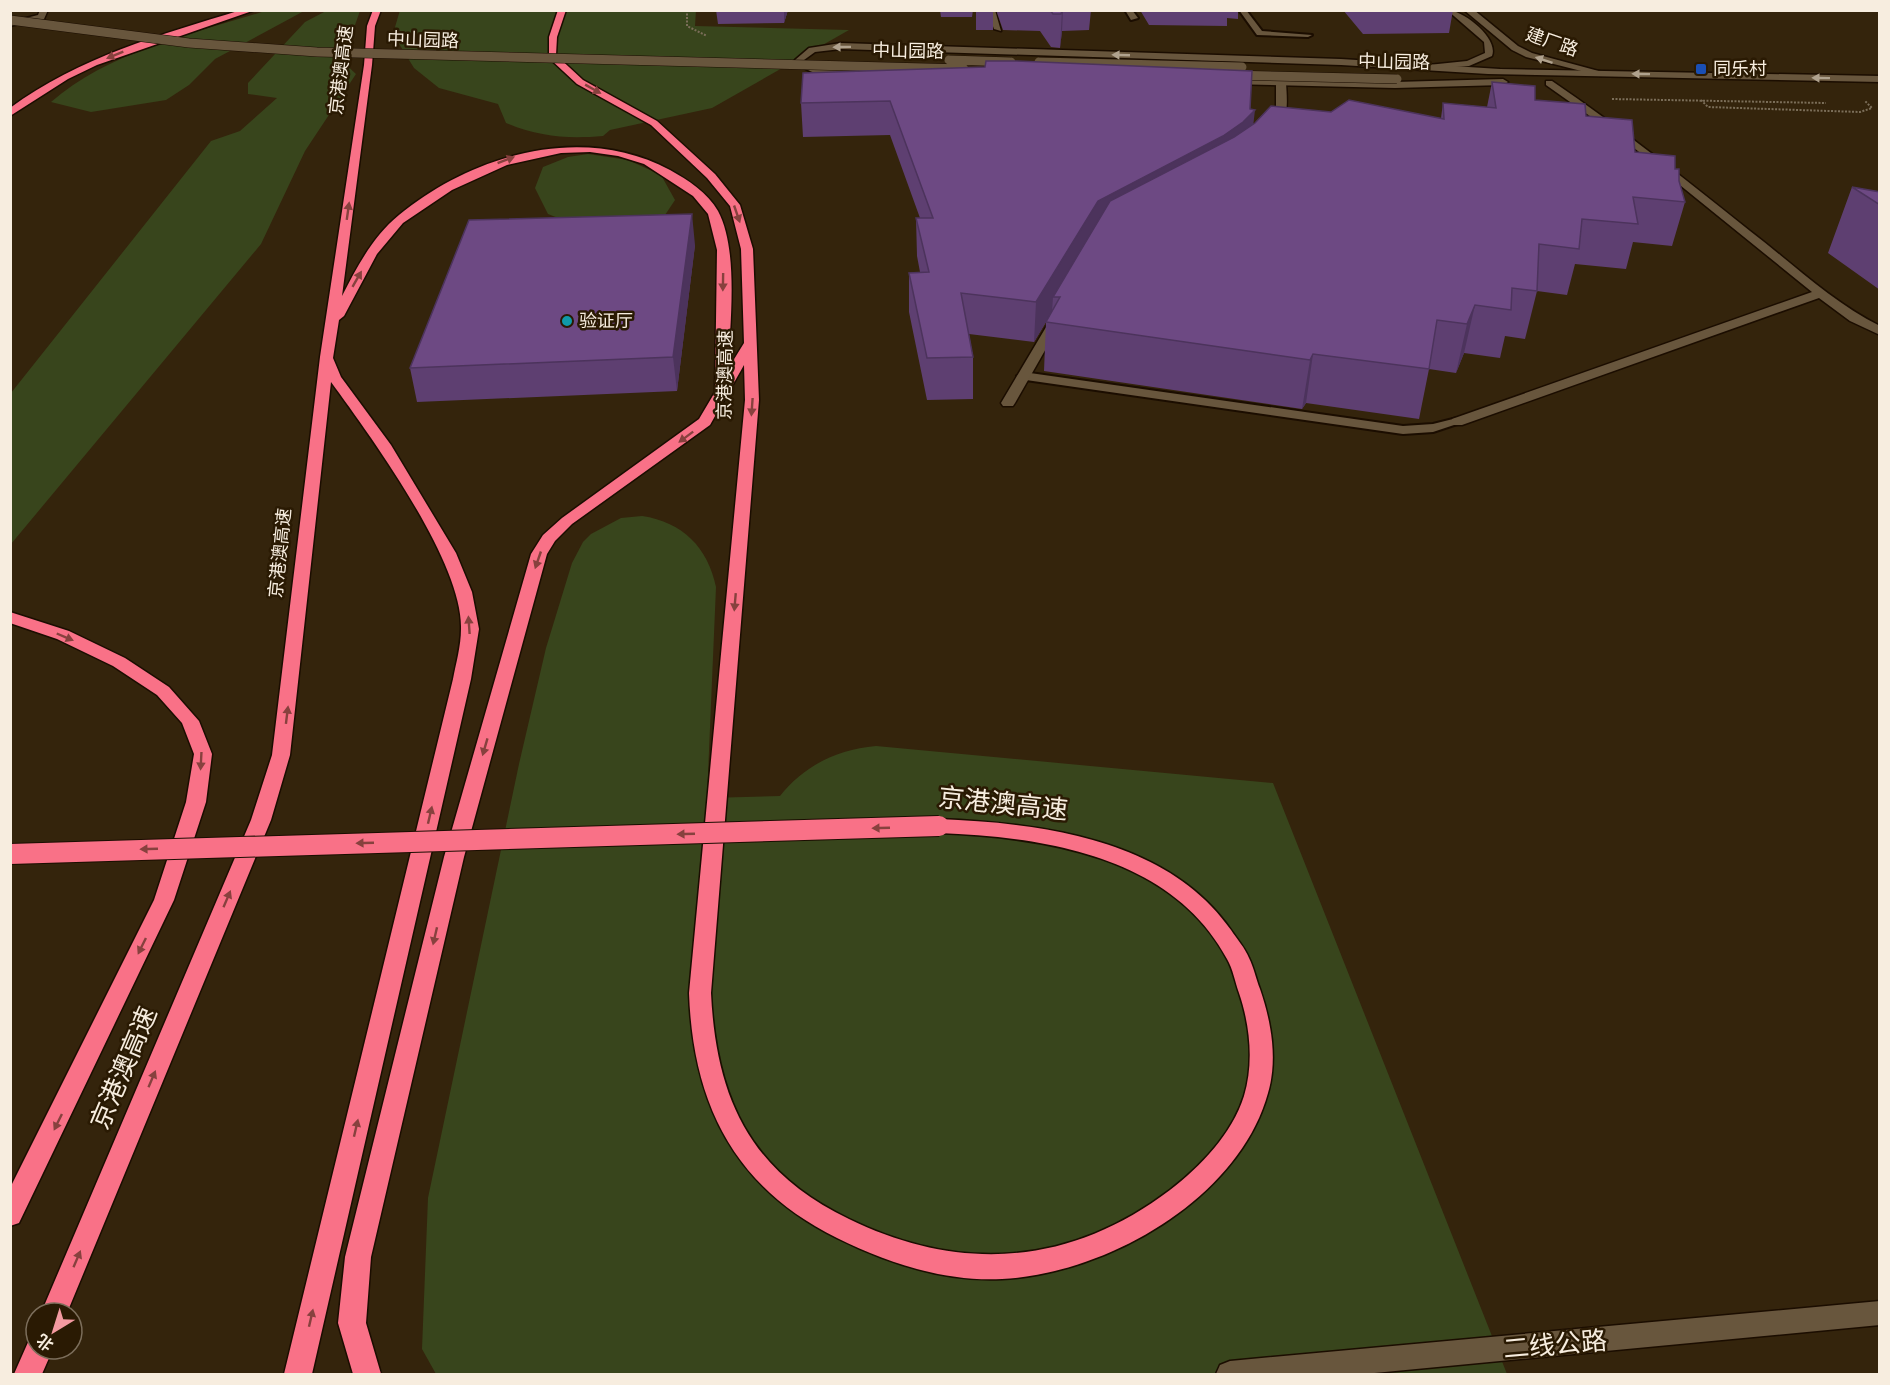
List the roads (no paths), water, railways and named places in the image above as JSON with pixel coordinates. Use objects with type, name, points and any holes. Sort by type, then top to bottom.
[{"type":"highway","points":[[10,113],[56,84],[106,58],[251,10]]},
{"type":"highway","name":"京港澳高速","points":[[59,1301],[256,831],[281,755],[327,357],[366,76],[370,32],[377,10]]},
{"type":"highway","name":"京港澳高速","points":[[10,854],[939,826],[1039,833],[1086,844],[1130,861],[1166,881],[1207,916],[1228,944],[1248,982],[1257,1020],[1260,1068],[1256,1093],[1240,1130],[1214,1164],[1181,1197],[1141,1224],[1078,1255],[1029,1266],[978,1268],[925,1261],[871,1244],[818,1216],[775,1183],[740,1144],[717,1101],[703,1053],[700,993],[753,400],[747,249],[735,206],[711,176],[654,123],[580,82],[559,65],[552,56],[551,49],[562,10]]},
{"type":"highway","points":[[331,331],[378,243],[400,220],[437,195],[474,174],[517,156],[570,148],[606,150],[638,157],[665,170],[700,197],[713,211],[722,245],[721,392]]},
{"type":"highway","points":[[367,1374],[352,1323],[358,1257],[454,856],[539,554],[549,538],[567,521],[705,422],[715,409],[721,392],[751,341]]},
{"type":"highway","points":[[298,1374],[462,679],[470,629],[464,592],[448,554],[384,445],[334,377],[327,357]]},
{"type":"highway","name":"京港澳高速","points":[[10,617],[63,635],[119,662],[163,691],[190,721],[202,754],[196,802],[164,900],[10,1215]]},
{"type":"main road","name":"中山园路","points":[[15,10],[140,29],[343,45],[1395,75],[1572,84]]},
{"type":"main road","points":[[10,22],[41,16],[44,10]]},
{"type":"main road","points":[[991,10],[998,29]]},
{"type":"main road","points":[[1431,67],[1469,63],[1488,54],[1490,47],[1488,41],[1450,10]]},
{"type":"main road","name":"建厂路","points":[[1468,10],[1515,48],[1528,55],[1601,73]]},
{"type":"main road","name":"中山园路","points":[[10,22],[179,42],[317,52],[1015,70]]},
{"type":"main road","points":[[971,76],[828,72],[810,69],[799,60],[812,51],[842,46],[1499,71]]},
{"type":"main road","name":"中山园路","points":[[1039,71],[1395,75],[1499,71],[1880,79]]},
{"type":"main road","points":[[1222,81],[1395,85],[1503,82]]},
{"type":"main road","points":[[1268,135],[1280,121],[1281,82]]},
{"type":"main road","points":[[1549,83],[1632,141],[1854,318],[1880,331]]},
{"type":"main road","points":[[1456,422],[1821,293]]},
{"type":"main road","points":[[1008,403],[1065,304]]},
{"type":"main road","name":"二线公路","points":[[1230,1374],[1880,1313]]},
{"type":"lane","points":[[1128,10],[1134,18]]},
{"type":"lane","points":[[1242,10],[1260,33],[1308,35]]},
{"type":"lane","points":[[1023,376],[1403,430],[1433,428],[1456,422]]},
{"type":"place","name":"同乐村","points":[[1701,69]]},
{"type":"place","name":"验证厅","points":[[567,321]]}]
